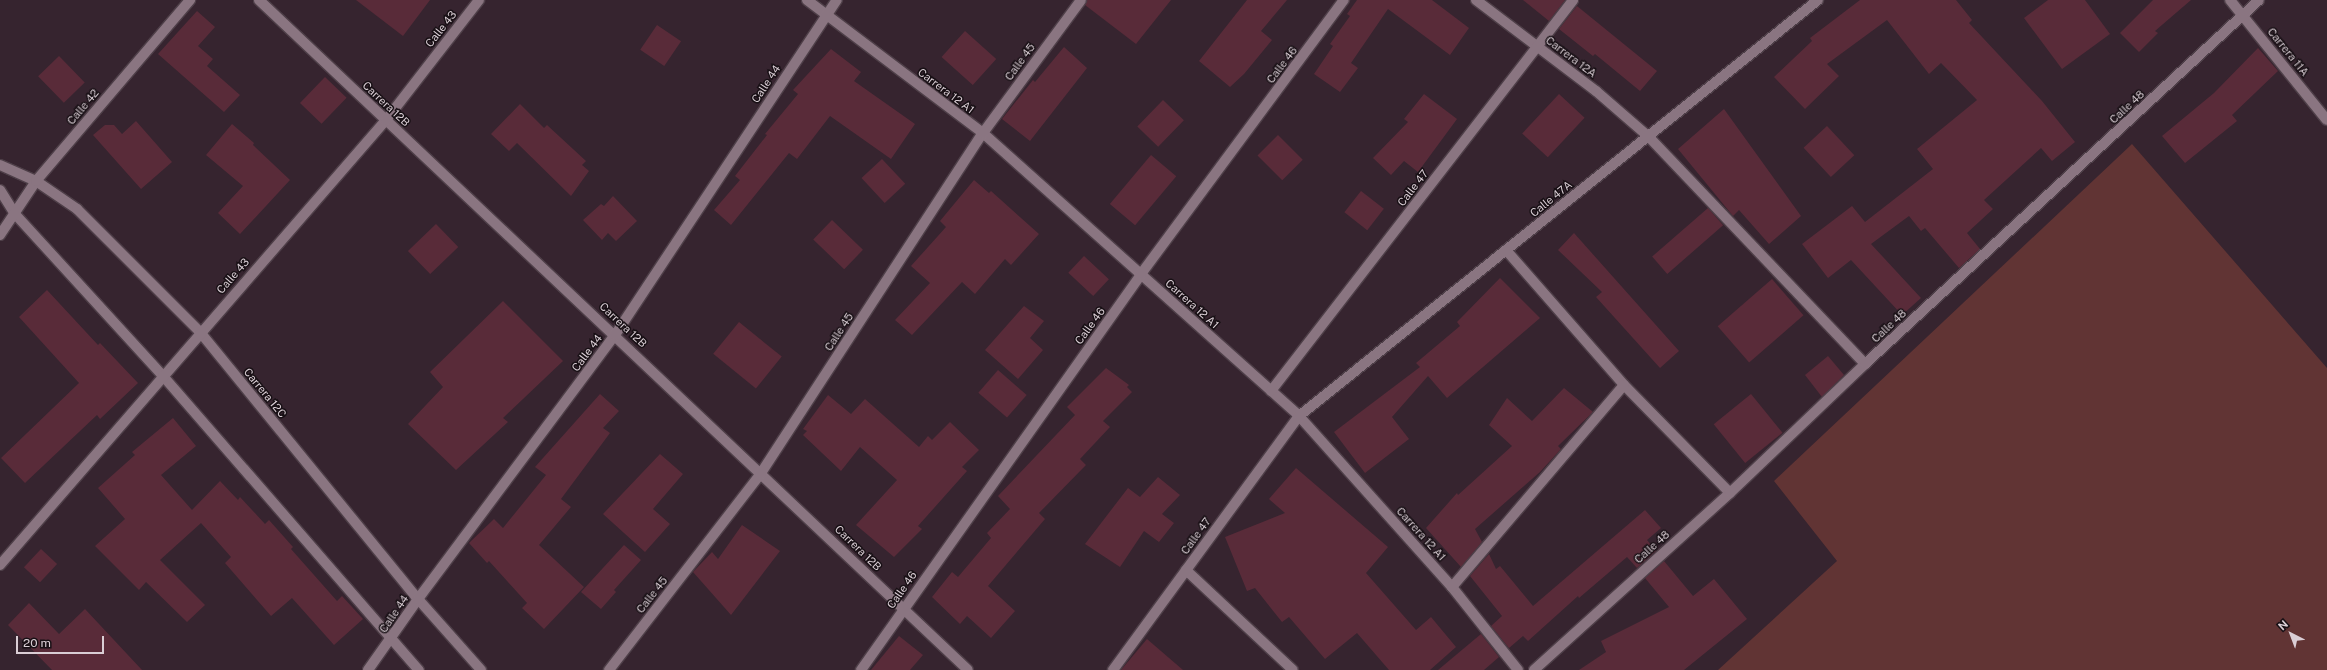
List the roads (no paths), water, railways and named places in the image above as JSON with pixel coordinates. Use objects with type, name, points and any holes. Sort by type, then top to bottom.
[{"type":"street","name":"Calle 42","points":[[0,235],[36,181],[190,0]]},
{"type":"street","name":"Carrera 12B","points":[[259,0],[968,670]]},
{"type":"street","name":"Calle 43","points":[[0,565],[200,332],[386,120],[479,0]]},
{"type":"street","name":"Carrera 12 A1","points":[[807,0],[826,16],[983,133],[1299,416],[1452,587],[1518,670]]},
{"type":"street","name":"Calle 44","points":[[368,670],[392,639],[418,599],[615,335],[837,0]]},
{"type":"street","name":"Calle 45","points":[[609,670],[761,473],[983,133],[1081,0]]},
{"type":"street","name":"Calle 46","points":[[861,670],[903,608],[1141,274],[1344,0]]},
{"type":"street","name":"Carrera 12A","points":[[1476,0],[1596,91],[1648,136],[1865,364]]},
{"type":"street","name":"Calle 47","points":[[1271,391],[1573,0]]},
{"type":"street","name":"Calle 47A","points":[[1299,416],[1818,0]]},
{"type":"street","name":"Carrera 11A","points":[[2230,0],[2327,120]]},
{"type":"street","name":"Calle 48","points":[[1534,670],[1730,493],[1865,364],[2259,0]]},
{"type":"street","name":"Carrera 12C","points":[[0,165],[36,181],[77,209],[200,332],[418,599],[481,670]]},
{"type":"street","points":[[0,190],[15,214],[163,376],[419,670]]},
{"type":"street","points":[[1506,250],[1624,385],[1730,493]]},
{"type":"street","points":[[1452,587],[1624,385]]},
{"type":"street","name":"Calle 47","points":[[1113,670],[1299,416]]},
{"type":"street","points":[[1186,570],[1293,670]]}]
